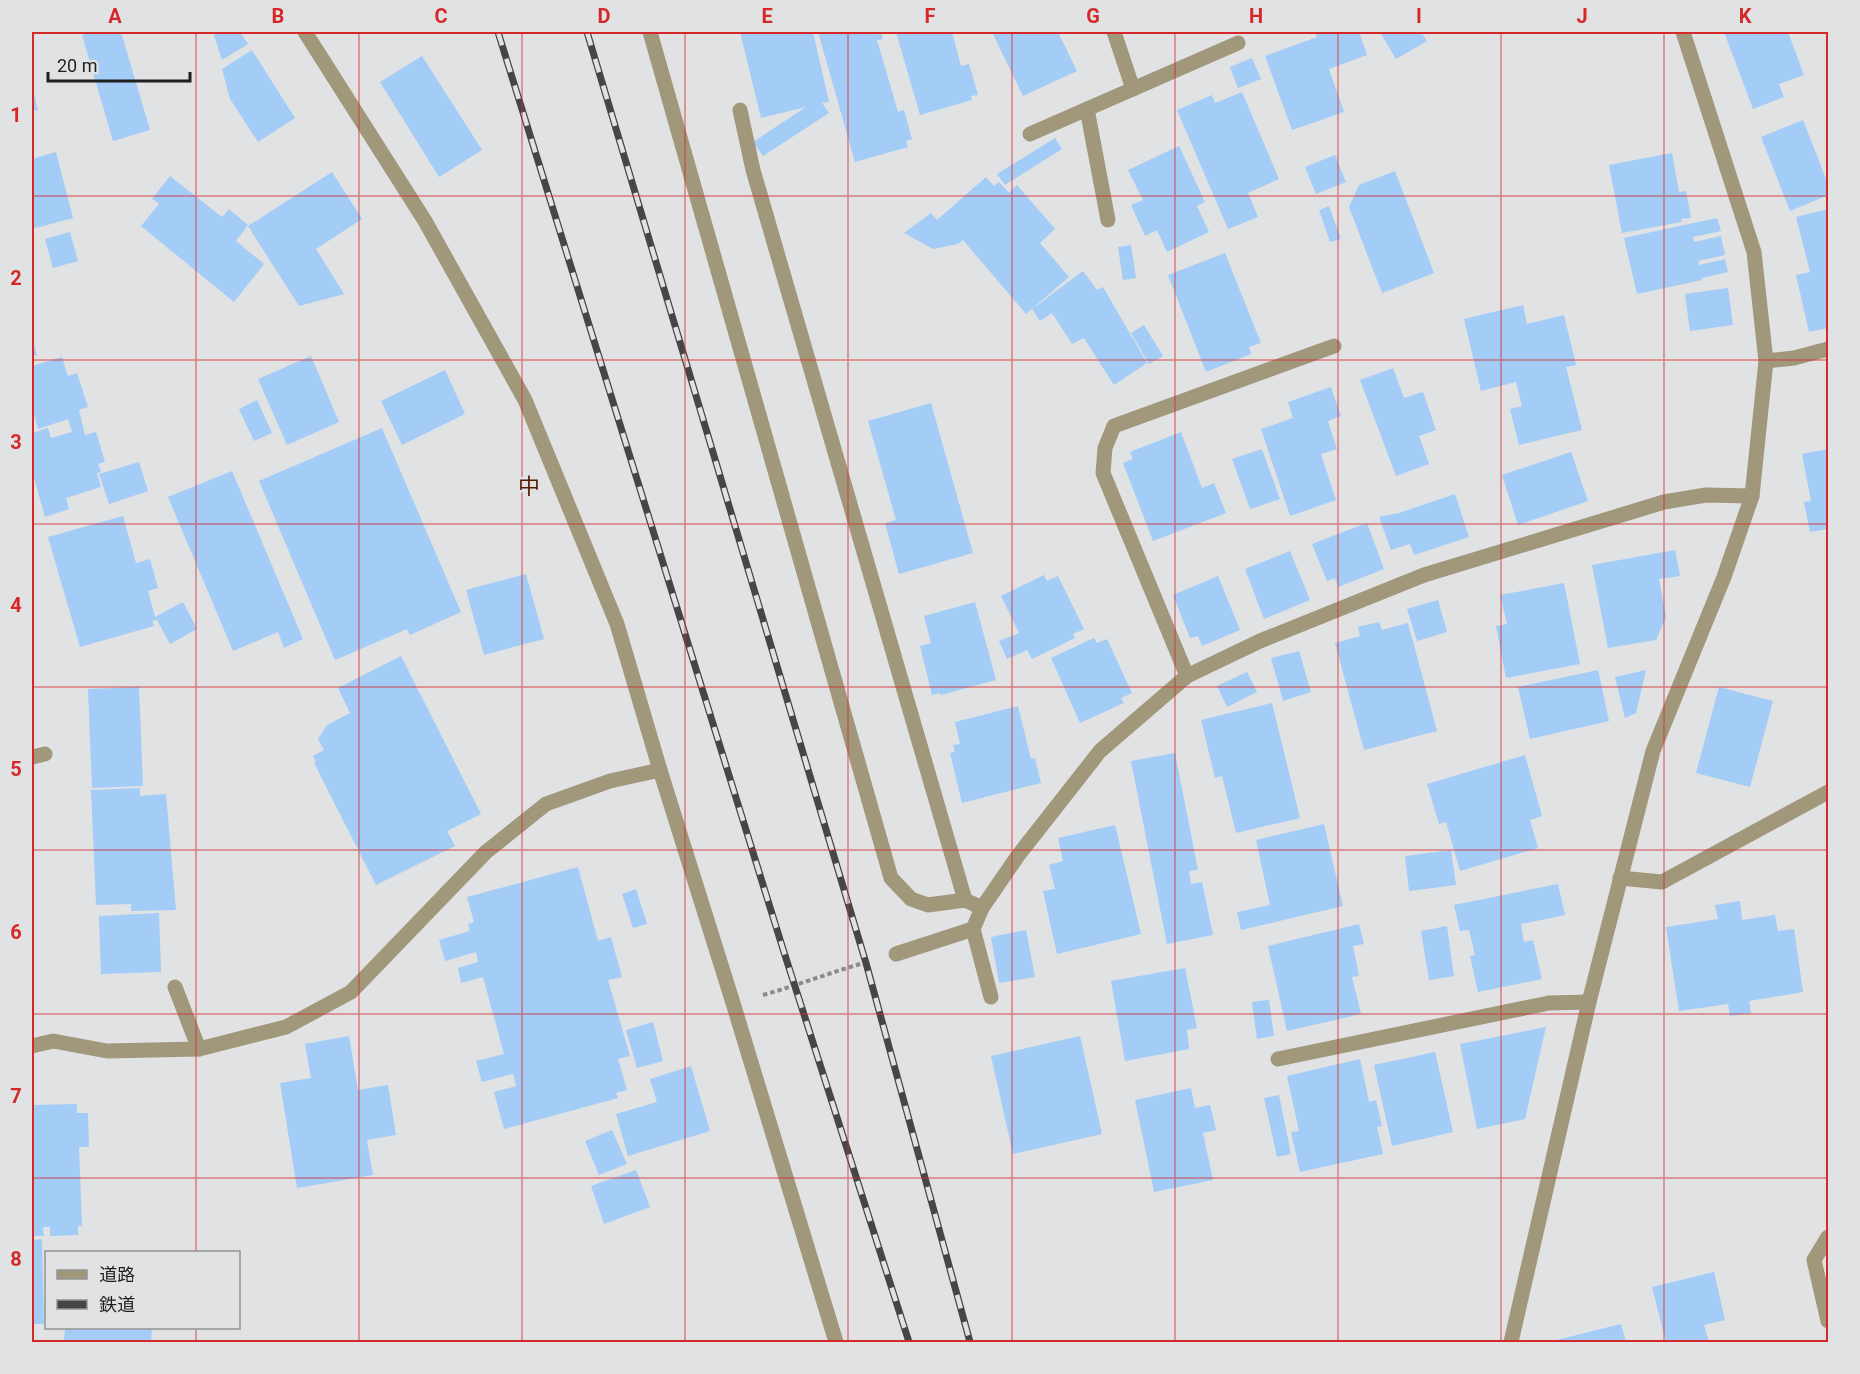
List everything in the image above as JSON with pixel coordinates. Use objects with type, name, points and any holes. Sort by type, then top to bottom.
[{"type":"street","points":[[305,32],[425,221],[525,400],[617,624],[836,1342]]},
{"type":"street","points":[[650,32],[891,878],[911,899],[928,905],[965,900],[982,908]]},
{"type":"street","points":[[1114,32],[1133,89]]},
{"type":"street","points":[[1511,1342],[1589,1002],[1653,751],[1724,577],[1752,496],[1766,362],[1754,252],[1683,32]]},
{"type":"street","points":[[1030,134],[1238,43]]},
{"type":"street","points":[[1087,109],[1108,220]]},
{"type":"street","points":[[740,110],[753,170],[965,900]]},
{"type":"street","points":[[1187,676],[1103,473],[1105,448],[1114,426],[1334,346]]},
{"type":"street","points":[[1766,362],[1794,358],[1828,349]]},
{"type":"street","points":[[991,997],[973,929],[982,908],[1017,856],[1100,751],[1187,676],[1260,641],[1424,575],[1664,502],[1706,495],[1752,496]]},
{"type":"street","points":[[32,1046],[53,1041],[107,1051],[199,1049],[286,1027],[351,992],[486,852],[546,804],[610,781],[660,770]]},
{"type":"street","points":[[1620,878],[1662,882],[1828,792]]},
{"type":"street","points":[[896,954],[973,929]]},
{"type":"street","points":[[175,987],[199,1049]]},
{"type":"street","points":[[1278,1059],[1549,1003],[1589,1002]]},
{"type":"street","points":[[1828,1237],[1814,1260],[1828,1321]]},
{"type":"path","points":[[733,1003],[896,954]]},
{"type":"building","points":[[94,32],[121,32],[150,130],[113,141],[82,35]]},
{"type":"building","points":[[213,32],[240,32],[248,44],[222,60]]},
{"type":"building","points":[[740,32],[813,32],[829,102],[822,103],[829,113],[763,156],[753,142],[806,107],[761,118]]},
{"type":"building","points":[[818,32],[881,32],[883,39],[877,40],[898,112],[904,110],[912,139],[906,141],[908,147],[855,162]]},
{"type":"building","points":[[896,32],[952,32],[961,66],[969,64],[978,95],[971,96],[972,100],[920,115]]},
{"type":"building","points":[[992,32],[1058,32],[1077,71],[1023,96]]},
{"type":"building","points":[[1315,32],[1359,32],[1367,55],[1329,69],[1344,112],[1292,130],[1265,56],[1317,37]]},
{"type":"building","points":[[1380,32],[1421,32],[1427,41],[1396,59]]},
{"type":"building","points":[[1724,32],[1788,32],[1804,75],[1779,84],[1784,97],[1753,109]]},
{"type":"building","points":[[252,50],[295,118],[258,142],[230,99],[222,69]]},
{"type":"building","points":[[422,56],[482,150],[439,177],[380,82]]},
{"type":"building","points":[[1252,58],[1261,79],[1238,88],[1230,67]]},
{"type":"building","points":[[32,87],[38,110],[32,111]]},
{"type":"building","points":[[1242,92],[1279,179],[1248,193],[1258,217],[1228,229],[1177,110],[1212,95],[1215,103]]},
{"type":"building","points":[[1803,120],[1828,184],[1828,195],[1790,211],[1761,137]]},
{"type":"building","points":[[1055,138],[1062,149],[1005,185],[997,174]]},
{"type":"building","points":[[1179,146],[1205,202],[1197,206],[1209,232],[1167,252],[1157,230],[1145,236],[1131,205],[1143,200],[1128,170]]},
{"type":"building","points":[[56,152],[73,218],[32,229],[32,159]]},
{"type":"building","points":[[1672,153],[1679,192],[1686,191],[1691,218],[1681,219],[1682,222],[1622,233],[1609,165]]},
{"type":"building","points":[[1335,155],[1346,182],[1316,194],[1305,167]]},
{"type":"building","points":[[1395,171],[1434,273],[1382,293],[1349,207],[1359,185]]},
{"type":"building","points":[[332,172],[362,219],[316,249],[344,294],[299,306],[248,226]]},
{"type":"building","points":[[170,176],[222,217],[229,209],[248,225],[236,241],[264,264],[234,302],[141,226],[159,204],[152,199]]},
{"type":"building","points":[[986,177],[994,186],[999,182],[1009,193],[1017,185],[1055,229],[1040,243],[1069,277],[1026,314],[963,240],[958,244],[933,249],[904,233],[931,213],[937,220]]},
{"type":"building","points":[[1329,206],[1341,239],[1330,242],[1319,210]]},
{"type":"building","points":[[1828,209],[1828,328],[1809,332],[1796,275],[1810,272],[1796,217]]},
{"type":"building","points":[[1717,218],[1721,231],[1693,237],[1694,242],[1721,236],[1725,255],[1698,261],[1699,265],[1725,259],[1728,272],[1637,294],[1624,238]]},
{"type":"building","points":[[70,232],[78,261],[53,268],[45,239]]},
{"type":"building","points":[[1131,245],[1136,278],[1123,280],[1118,247]]},
{"type":"building","points":[[1225,253],[1261,343],[1249,347],[1251,354],[1206,372],[1168,275]]},
{"type":"building","points":[[1083,271],[1097,290],[1103,287],[1147,363],[1114,385],[1084,338],[1072,344],[1052,313],[1040,321],[1032,309]]},
{"type":"building","points":[[1728,288],[1733,325],[1690,331],[1685,294]]},
{"type":"building","points":[[1523,305],[1527,324],[1564,315],[1576,365],[1566,367],[1582,430],[1519,445],[1510,409],[1522,406],[1516,382],[1481,391],[1464,319]]},
{"type":"building","points":[[1144,325],[1163,356],[1149,364],[1131,333]]},
{"type":"building","points":[[32,337],[37,355],[32,356]]},
{"type":"building","points":[[311,356],[339,422],[287,445],[258,379]]},
{"type":"building","points":[[62,357],[68,376],[77,373],[88,407],[79,410],[85,435],[96,432],[105,462],[98,464],[101,472],[97,473],[101,487],[66,498],[69,509],[45,517],[32,471],[32,433],[48,428],[51,438],[72,432],[68,419],[38,429],[32,407],[32,366]]},
{"type":"building","points":[[1393,368],[1404,398],[1423,392],[1436,430],[1419,436],[1429,464],[1396,476],[1360,380]]},
{"type":"building","points":[[445,370],[465,414],[402,445],[381,401]]},
{"type":"building","points":[[1331,387],[1341,416],[1328,421],[1337,449],[1321,454],[1336,500],[1290,516],[1261,429],[1293,418],[1288,402]]},
{"type":"building","points":[[257,400],[272,433],[254,441],[239,409]]},
{"type":"building","points":[[931,403],[973,553],[899,574],[885,523],[896,520],[868,421]]},
{"type":"building","points":[[382,428],[461,612],[410,635],[407,629],[335,660],[259,481]]},
{"type":"building","points":[[1181,432],[1202,488],[1214,483],[1226,513],[1153,541],[1123,463],[1133,459],[1130,452]]},
{"type":"building","points":[[1262,449],[1280,499],[1250,509],[1232,459]]},
{"type":"building","points":[[1828,449],[1828,529],[1810,532],[1804,502],[1811,501],[1802,454]]},
{"type":"building","points":[[1571,452],[1588,501],[1518,525],[1502,475]]},
{"type":"building","points":[[139,462],[148,491],[109,504],[99,474]]},
{"type":"building","points":[[232,471],[303,639],[284,648],[278,632],[233,651],[168,497]]},
{"type":"building","points":[[1455,494],[1469,537],[1414,555],[1410,544],[1391,550],[1379,517],[1399,513]]},
{"type":"building","points":[[123,516],[136,563],[150,559],[158,588],[148,591],[155,617],[183,602],[197,629],[170,644],[157,620],[152,621],[154,626],[80,647],[48,537]]},
{"type":"building","points":[[1367,523],[1384,569],[1338,587],[1335,578],[1327,581],[1312,544]]},
{"type":"building","points":[[1675,550],[1680,576],[1659,579],[1666,617],[1656,640],[1608,648],[1592,565]]},
{"type":"building","points":[[1290,551],[1310,600],[1264,619],[1245,569]]},
{"type":"building","points":[[526,574],[544,639],[484,655],[466,590]]},
{"type":"building","points":[[1044,575],[1047,581],[1058,576],[1084,629],[1073,634],[1075,638],[1032,659],[1027,650],[1007,659],[999,641],[1019,633],[1001,596]]},
{"type":"building","points":[[1218,576],[1240,630],[1202,646],[1198,636],[1190,638],[1173,595]]},
{"type":"building","points":[[1564,583],[1580,664],[1506,678],[1496,626],[1507,624],[1500,595]]},
{"type":"building","points":[[1438,600],[1447,632],[1417,641],[1407,609]]},
{"type":"building","points":[[975,602],[996,680],[941,695],[940,693],[932,695],[920,646],[931,643],[924,616]]},
{"type":"building","points":[[1379,622],[1382,630],[1408,623],[1437,731],[1364,750],[1335,643],[1360,636],[1358,627]]},
{"type":"building","points":[[1094,638],[1097,643],[1107,639],[1132,693],[1121,698],[1124,703],[1080,723],[1051,658]]},
{"type":"building","points":[[1299,651],[1311,692],[1283,701],[1271,658]]},
{"type":"building","points":[[401,656],[481,814],[447,831],[455,846],[376,885],[314,763],[316,762],[313,756],[324,750],[318,739],[327,725],[350,713],[338,688]]},
{"type":"building","points":[[1598,670],[1609,721],[1530,739],[1518,687]]},
{"type":"building","points":[[1646,670],[1636,713],[1625,718],[1615,677]]},
{"type":"building","points":[[1247,672],[1257,692],[1227,707],[1217,686]]},
{"type":"building","points":[[139,687],[143,786],[92,788],[88,689]]},
{"type":"building","points":[[1719,687],[1773,701],[1750,787],[1696,773]]},
{"type":"building","points":[[1272,703],[1300,818],[1236,833],[1222,776],[1215,778],[1201,720]]},
{"type":"building","points":[[1018,706],[1031,759],[1035,758],[1041,783],[962,803],[950,753],[955,752],[953,745],[960,744],[955,722]]},
{"type":"building","points":[[1175,753],[1198,870],[1189,871],[1191,884],[1202,882],[1213,935],[1167,944],[1131,761]]},
{"type":"building","points":[[1525,755],[1542,816],[1530,820],[1538,848],[1460,871],[1446,822],[1439,824],[1427,784]]},
{"type":"building","points":[[140,788],[140,796],[166,794],[176,910],[131,911],[131,904],[96,905],[91,790]]},
{"type":"building","points":[[1324,824],[1343,906],[1241,930],[1237,912],[1270,905],[1256,840]]},
{"type":"building","points":[[1115,825],[1141,934],[1057,954],[1043,891],[1055,889],[1049,865],[1063,861],[1058,838]]},
{"type":"building","points":[[1451,850],[1456,885],[1409,891],[1405,856]]},
{"type":"building","points":[[578,867],[598,941],[611,937],[622,977],[608,980],[630,1056],[618,1059],[627,1090],[616,1093],[618,1098],[504,1129],[494,1092],[516,1086],[513,1074],[482,1082],[476,1061],[504,1054],[483,977],[461,983],[458,968],[478,962],[476,952],[445,961],[439,940],[470,931],[468,924],[474,922],[467,897]]},
{"type":"building","points":[[1558,884],[1565,915],[1521,924],[1524,942],[1533,940],[1542,979],[1478,992],[1470,956],[1475,955],[1469,930],[1460,931],[1454,905]]},
{"type":"building","points":[[636,889],[647,924],[633,928],[622,894]]},
{"type":"building","points":[[1740,901],[1742,920],[1775,915],[1778,931],[1794,929],[1803,992],[1749,1001],[1751,1013],[1730,1016],[1728,1004],[1679,1011],[1666,927],[1718,919],[1715,905]]},
{"type":"building","points":[[159,913],[161,972],[101,974],[99,916]]},
{"type":"building","points":[[1359,924],[1364,944],[1353,946],[1359,976],[1352,977],[1361,1014],[1287,1031],[1268,946]]},
{"type":"building","points":[[1447,926],[1454,976],[1429,980],[1421,931]]},
{"type":"building","points":[[1026,930],[1035,977],[999,983],[991,937]]},
{"type":"building","points":[[1185,968],[1197,1028],[1187,1030],[1189,1049],[1125,1061],[1111,981]]},
{"type":"building","points":[[1269,1000],[1274,1036],[1257,1039],[1252,1002]]},
{"type":"building","points":[[653,1022],[663,1061],[637,1068],[626,1030]]},
{"type":"building","points":[[1546,1027],[1525,1119],[1477,1129],[1460,1044]]},
{"type":"building","points":[[349,1036],[358,1090],[388,1085],[396,1135],[367,1140],[373,1175],[297,1188],[280,1083],[311,1078],[305,1044]]},
{"type":"building","points":[[1080,1036],[1102,1134],[1013,1154],[991,1056]]},
{"type":"building","points":[[1435,1052],[1453,1132],[1392,1146],[1374,1065]]},
{"type":"building","points":[[1360,1059],[1369,1102],[1376,1100],[1382,1126],[1377,1127],[1383,1154],[1300,1172],[1291,1132],[1299,1131],[1287,1076]]},
{"type":"building","points":[[691,1066],[710,1131],[628,1156],[616,1114],[657,1102],[650,1079]]},
{"type":"building","points":[[1191,1088],[1195,1108],[1210,1105],[1216,1130],[1203,1133],[1213,1180],[1154,1192],[1135,1100]]},
{"type":"building","points":[[1279,1095],[1291,1154],[1277,1157],[1264,1098]]},
{"type":"building","points":[[77,1104],[77,1113],[88,1113],[89,1147],[79,1147],[82,1226],[78,1226],[78,1235],[50,1236],[50,1227],[43,1227],[44,1236],[32,1236],[32,1105]]},
{"type":"building","points":[[612,1130],[627,1164],[599,1175],[585,1141]]},
{"type":"building","points":[[636,1170],[650,1207],[604,1224],[591,1186]]},
{"type":"building","points":[[42,1239],[44,1324],[32,1324],[32,1240]]},
{"type":"building","points":[[1714,1272],[1725,1320],[1704,1325],[1709,1342],[1666,1342],[1652,1287]]},
{"type":"building","points":[[1621,1324],[1626,1342],[1549,1342]]},
{"type":"building","points":[[65,1329],[152,1329],[151,1342],[64,1342]]},
{"type":"railway","points":[[498,32],[783,949],[909,1342]]},
{"type":"railway","points":[[587,32],[866,963],[970,1342]]},
{"type":"district","name":"中","points":[[529,486]]}]
